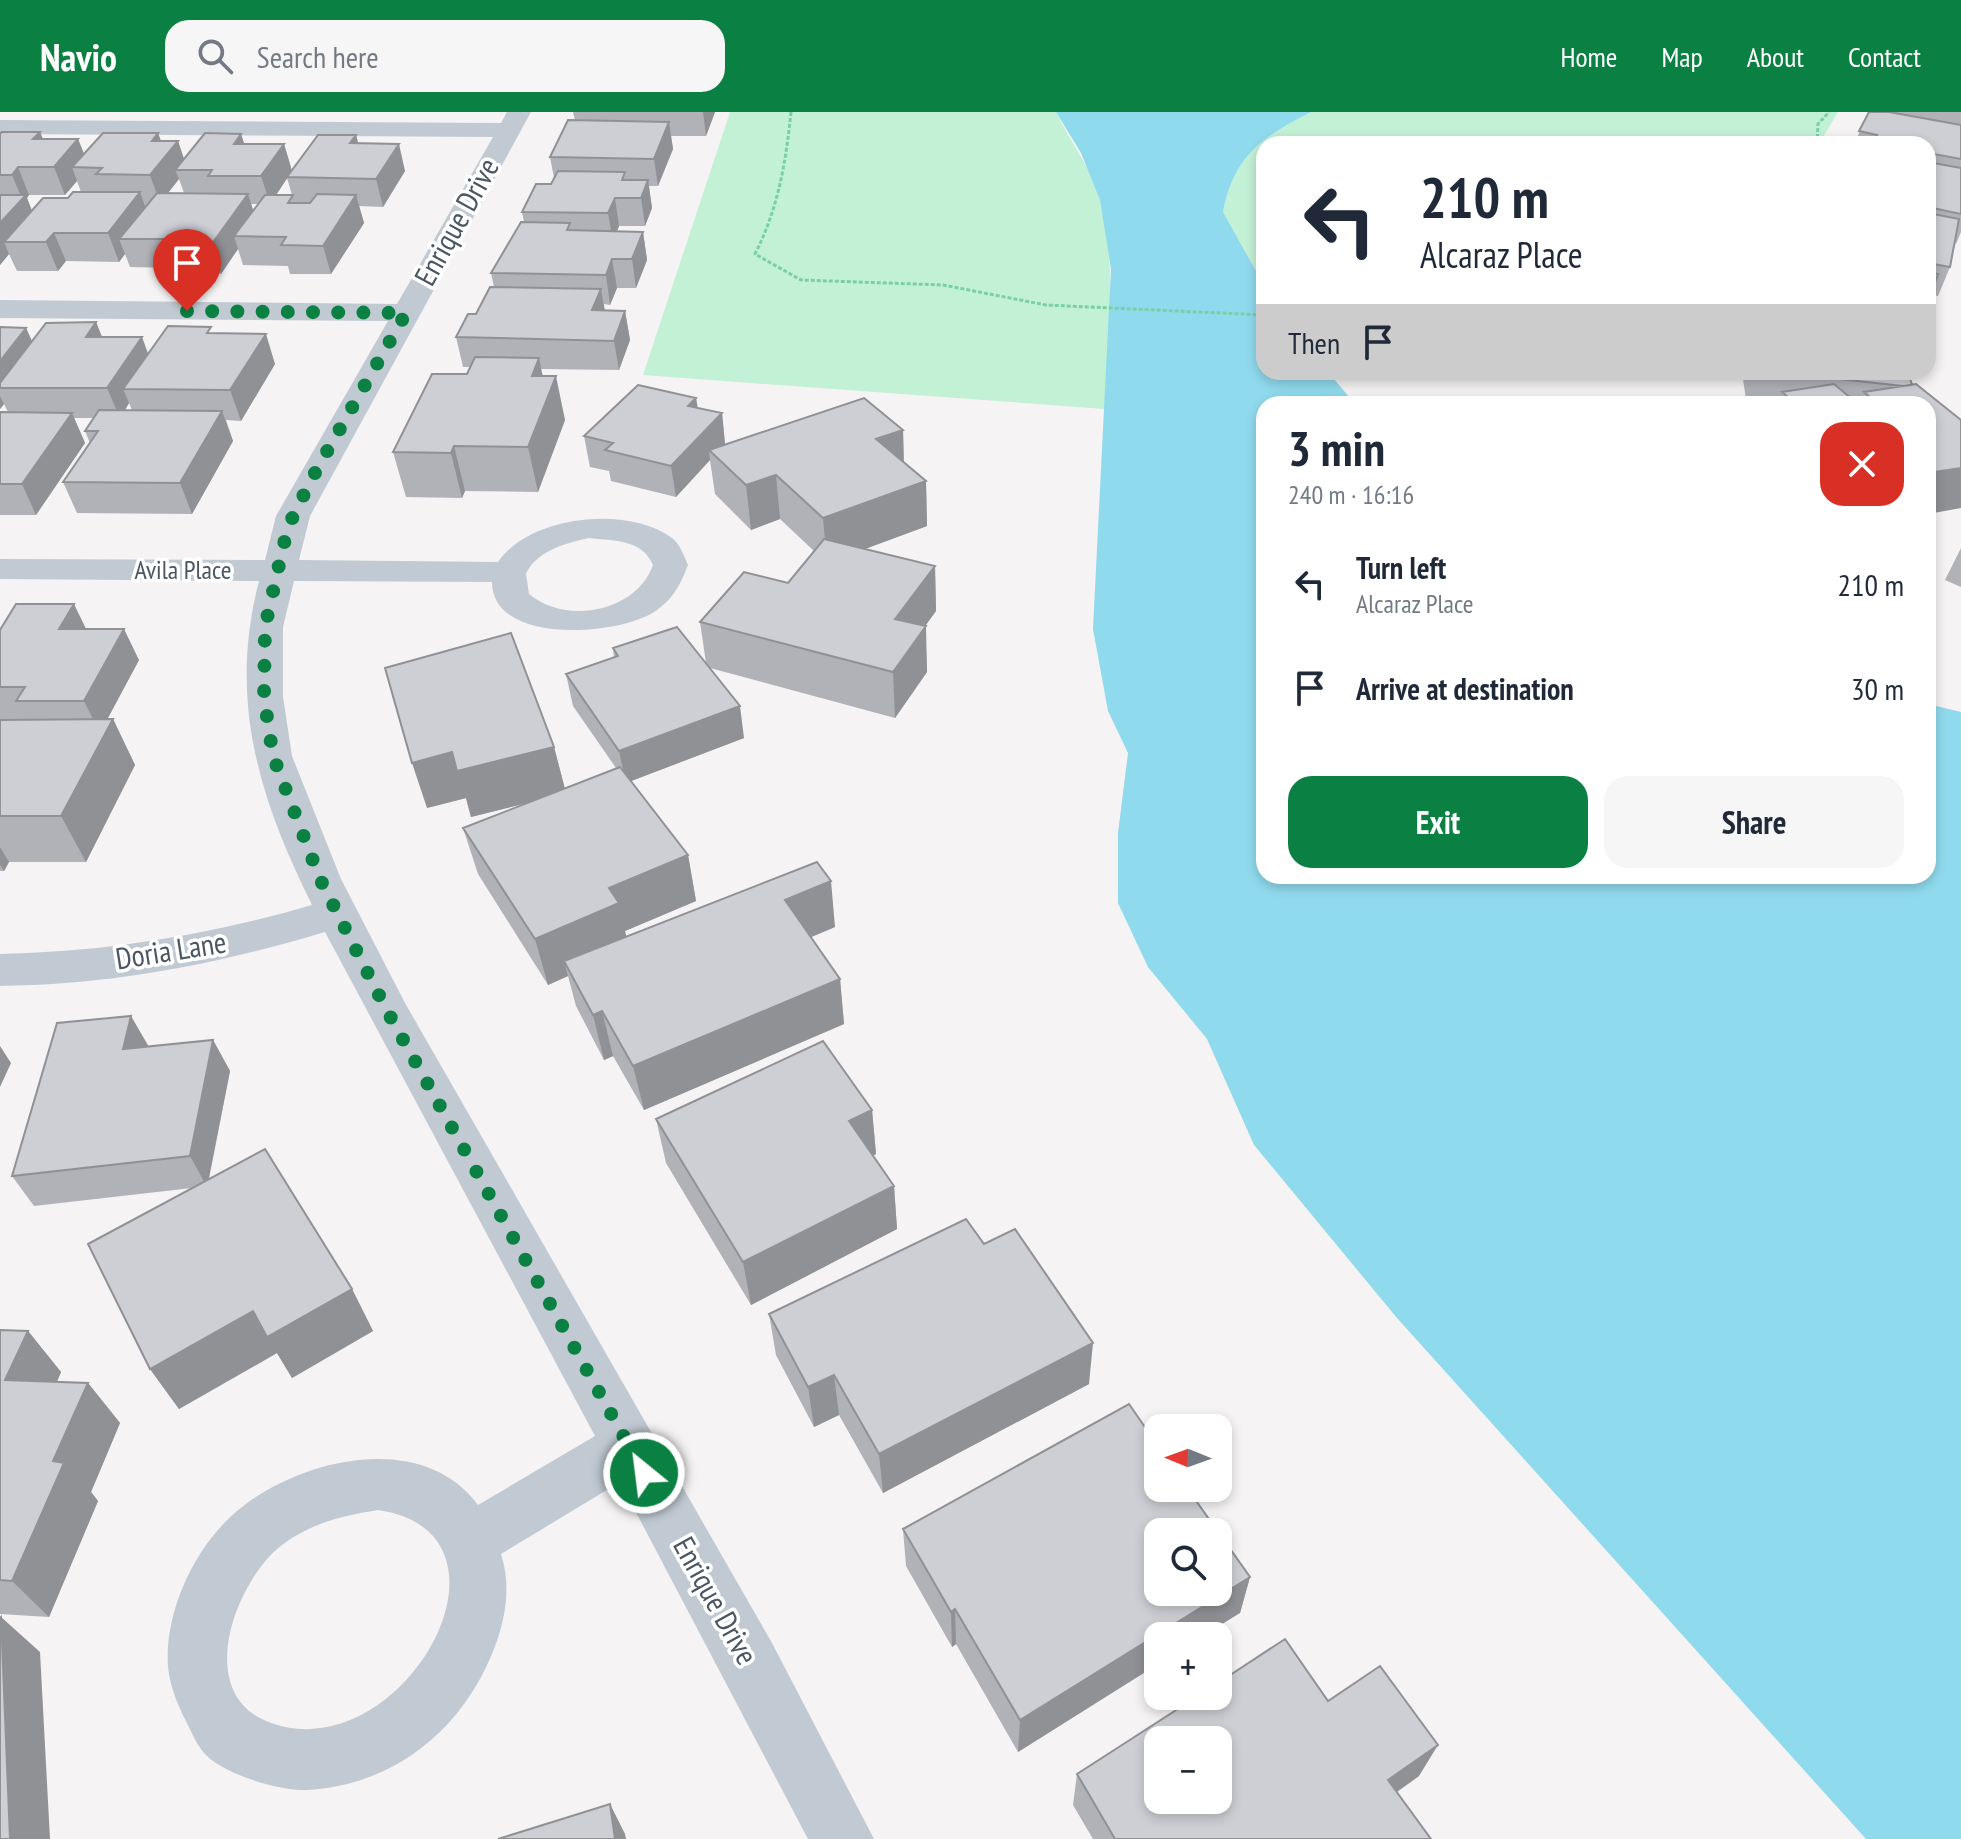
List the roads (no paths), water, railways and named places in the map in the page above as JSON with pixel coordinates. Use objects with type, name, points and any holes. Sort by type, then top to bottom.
[{"type":"street","points":[[0,127],[514,121]]},
{"type":"street","name":"Enrique Drive","points":[[514,121],[293,516],[276,571],[265,627],[264,697],[273,756],[291,809],[386,1009],[751,1664],[842,1839]]},
{"type":"street","points":[[0,309],[406,313]]},
{"type":"street","name":"Avila Place","points":[[0,569],[510,572]]},
{"type":"street","name":"Doria Lane","points":[[0,970],[103,962],[219,945],[338,913]]},
{"type":"street","points":[[470,1541],[629,1446]]},
{"type":"street","points":[[378,1484],[418,1491],[449,1512],[470,1541],[481,1582],[474,1629],[451,1676],[415,1717],[367,1745],[316,1760],[268,1755],[228,1734],[204,1699],[196,1655],[203,1610],[224,1569],[255,1532],[294,1505],[335,1489],[378,1484]]},
{"type":"water","points":[[1056,112],[1311,112],[1270,136],[1256,136],[1256,148],[1234,176],[1223,212],[1256,271],[1256,380],[1335,380],[1348,396],[1256,396],[1256,884],[1936,884],[1936,706],[1961,712],[1961,1839],[1866,1839],[1397,1318],[1254,1145],[1207,1039],[1148,967],[1118,903],[1118,833],[1128,753],[1108,711],[1093,629],[1111,269],[1100,200],[1081,153]]}]
